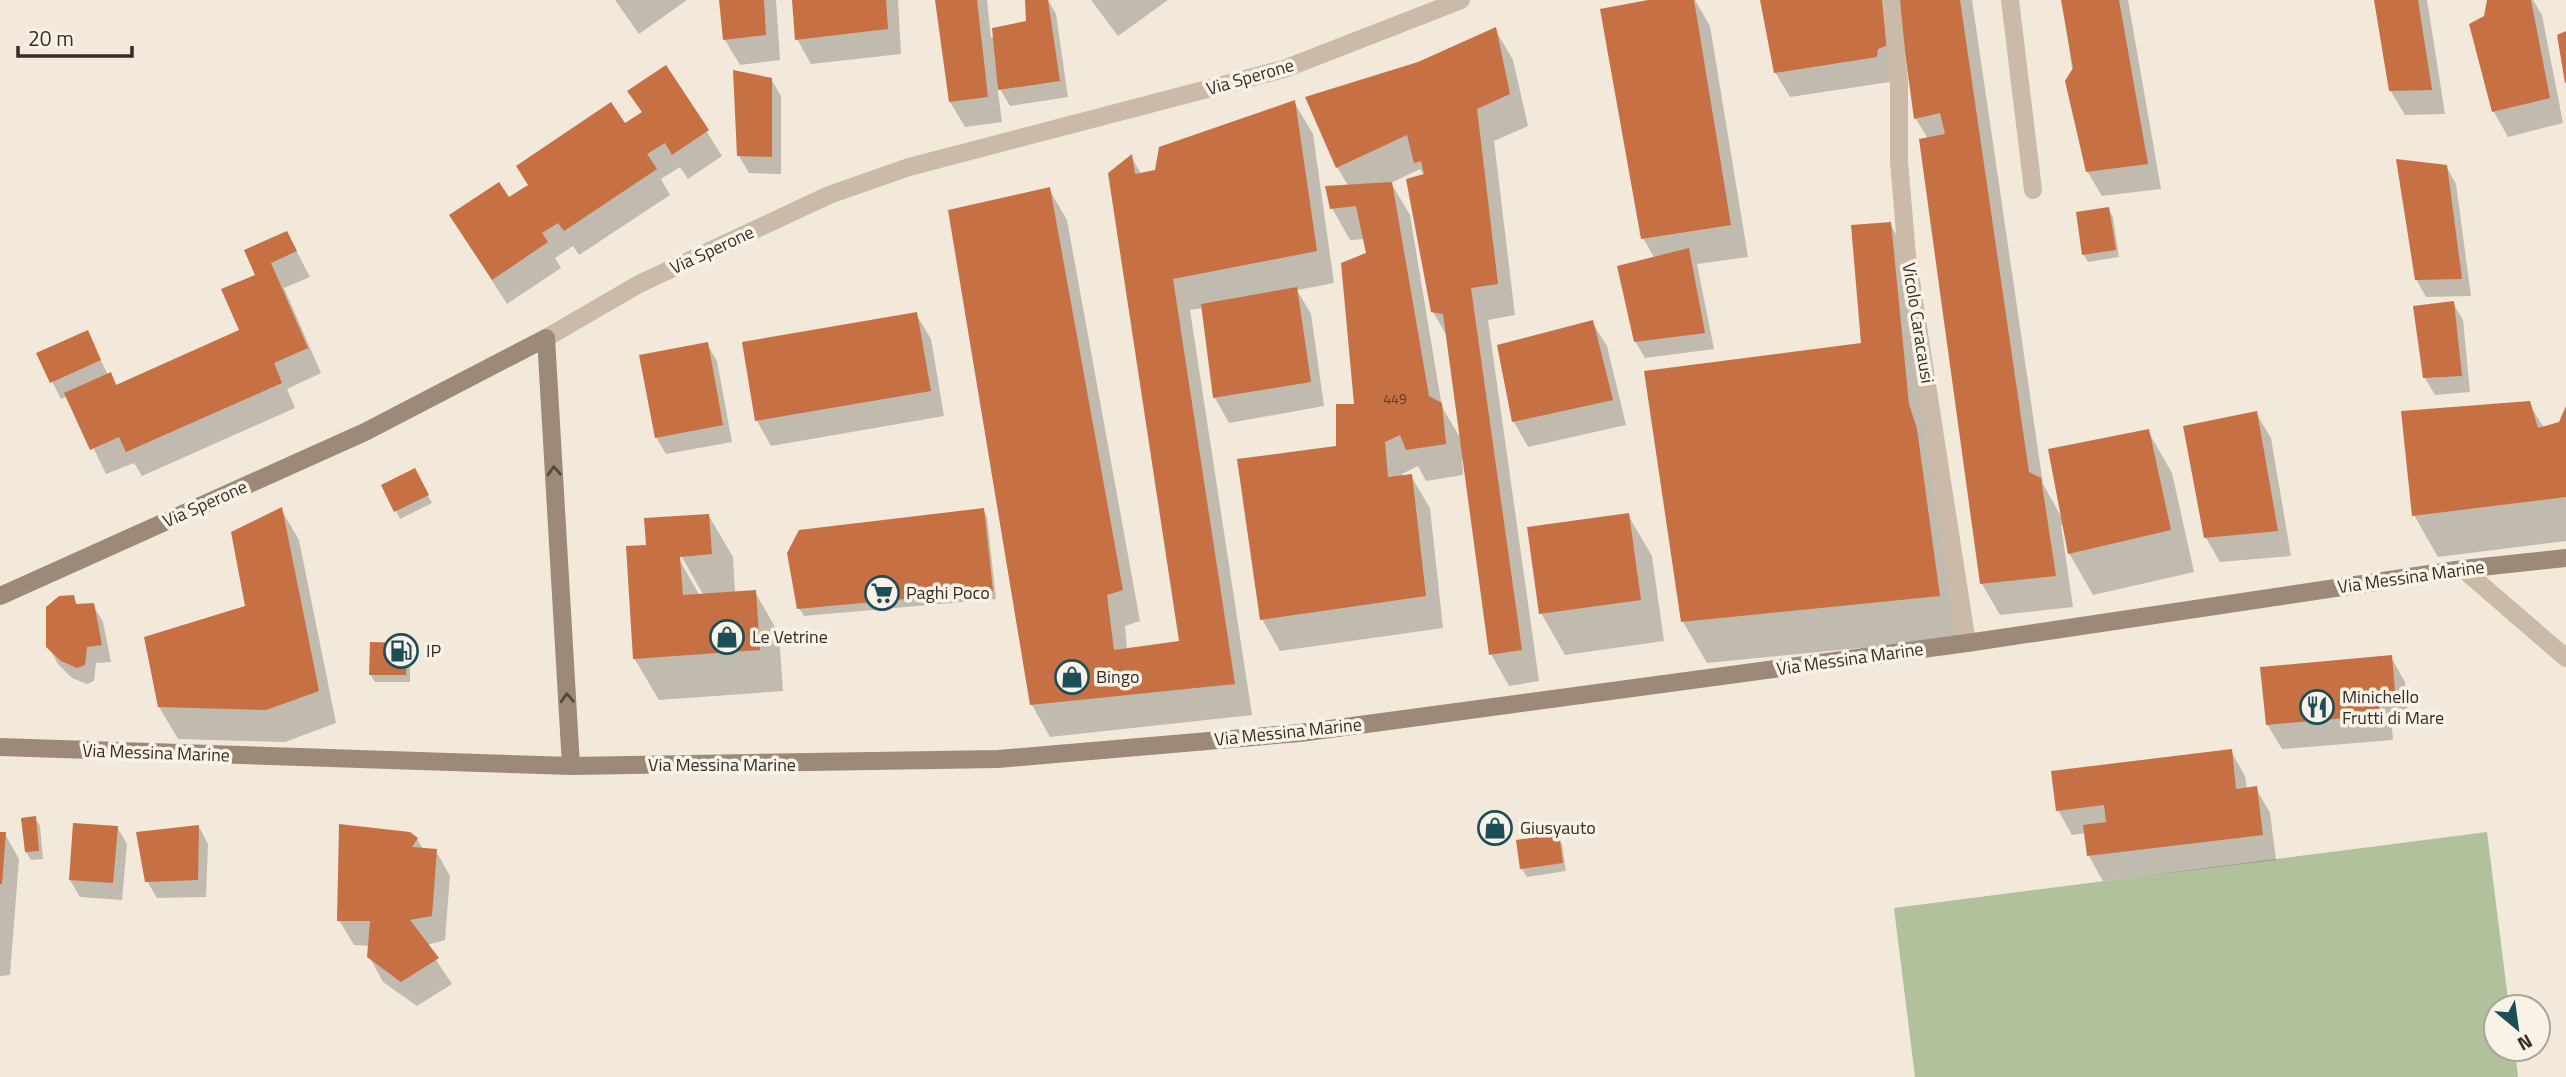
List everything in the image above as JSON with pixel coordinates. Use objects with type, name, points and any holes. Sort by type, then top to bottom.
[{"type":"main road","name":"Via Sperone","points":[[0,596],[365,432],[546,338]]},
{"type":"main road","points":[[546,338],[571,766]]},
{"type":"main road","name":"Via Messina Marine","points":[[0,747],[571,766],[998,759],[1272,735],[1967,643],[2463,569],[2566,558]]},
{"type":"street","name":"Via Sperone","points":[[546,338],[639,284],[829,195],[909,167],[1284,69],[1461,0]]},
{"type":"street","name":"Vicolo Caracausi","points":[[1891,0],[1899,82],[1899,161],[1907,256],[1967,643]]},
{"type":"street","points":[[2010,0],[2033,190]]},
{"type":"street","points":[[2463,569],[2566,658]]},
{"type":"green space","points":[[2487,832],[2507,993],[2482,993],[2482,1063],[2516,1063],[2518,1077],[1915,1077],[1894,908]]},
{"type":"building","points":[[719,0],[764,0],[766,35],[723,40]]},
{"type":"building","points":[[792,0],[886,0],[888,29],[795,40]]},
{"type":"building","points":[[935,0],[977,0],[988,97],[949,102]]},
{"type":"building","points":[[1025,0],[1048,0],[1060,81],[998,90],[992,28],[1026,21]]},
{"type":"building","points":[[1648,0],[1694,0],[1731,225],[1641,239],[1600,9]]},
{"type":"building","points":[[1760,0],[1884,0],[1890,44],[1878,49],[1877,57],[1774,73]]},
{"type":"building","points":[[1898,0],[1960,0],[2029,472],[2041,478],[2056,576],[1980,584],[1919,139],[1945,134],[1940,113],[1914,119]]},
{"type":"building","points":[[2061,0],[2119,0],[2148,164],[2086,172],[2065,81],[2073,68]]},
{"type":"building","points":[[2374,0],[2418,0],[2432,90],[2389,91]]},
{"type":"building","points":[[2487,0],[2531,0],[2550,98],[2492,112],[2469,24],[2484,16]]},
{"type":"building","points":[[1496,27],[1510,94],[1477,109],[1498,284],[1471,288],[1522,650],[1489,655],[1443,314],[1431,312],[1406,179],[1424,174],[1421,161],[1414,163],[1407,135],[1336,168],[1305,97],[1418,62]]},
{"type":"building","points":[[2566,31],[2566,83],[2565,83],[2557,35]]},
{"type":"building","points":[[666,65],[709,130],[672,155],[665,143],[647,154],[657,169],[564,231],[558,223],[542,233],[548,242],[492,280],[449,215],[499,182],[509,197],[528,185],[516,166],[611,102],[625,123],[642,112],[627,91]]},
{"type":"building","points":[[733,70],[772,78],[772,157],[737,156]]},
{"type":"building","points":[[1295,100],[1317,251],[1173,279],[1235,684],[1030,705],[948,210],[1050,187],[1123,590],[1107,595],[1114,650],[1179,641],[1108,173],[1132,154],[1135,174],[1155,170],[1159,147]]},
{"type":"building","points":[[2396,159],[2447,165],[2462,279],[2415,280]]},
{"type":"building","points":[[1392,182],[1429,396],[1442,403],[1446,444],[1406,450],[1400,435],[1385,442],[1388,477],[1412,474],[1426,596],[1260,620],[1237,459],[1336,446],[1336,404],[1354,404],[1341,263],[1366,253],[1356,206],[1330,209],[1325,186]]},
{"type":"building","points":[[2109,207],[2116,250],[2082,255],[2076,212]]},
{"type":"building","points":[[1891,222],[1909,404],[1917,429],[1940,596],[1681,622],[1644,371],[1861,343],[1851,225]]},
{"type":"building","points":[[287,231],[297,251],[271,263],[308,348],[274,363],[282,383],[126,452],[119,437],[90,450],[64,393],[111,372],[116,385],[239,330],[221,289],[255,275],[244,250]]},
{"type":"building","points":[[1689,248],[1705,333],[1634,342],[1617,266]]},
{"type":"building","points":[[1297,287],[1311,382],[1213,398],[1201,304]]},
{"type":"building","points":[[2454,301],[2462,376],[2423,378],[2413,306]]},
{"type":"building","points":[[917,312],[931,391],[755,421],[742,342]]},
{"type":"building","points":[[1593,320],[1613,400],[1512,422],[1497,345]]},
{"type":"building","points":[[88,330],[101,360],[50,383],[36,353]]},
{"type":"building","points":[[708,342],[723,425],[655,438],[639,355]]},
{"type":"building","points":[[2530,401],[2538,428],[2559,422],[2566,406],[2566,497],[2412,516],[2401,411]]},
{"type":"building","points":[[2257,411],[2278,531],[2204,538],[2183,426]]},
{"type":"building","points":[[2149,429],[2171,530],[2068,554],[2048,449]]},
{"type":"building","points":[[415,468],[429,495],[394,512],[381,485]]},
{"type":"building","points":[[282,507],[319,691],[266,710],[158,707],[144,637],[245,606],[231,532]]},
{"type":"building","points":[[984,508],[993,591],[797,609],[787,553],[799,530]]},
{"type":"building","points":[[1629,513],[1641,600],[1539,614],[1527,527]]},
{"type":"building","points":[[709,514],[712,554],[680,557],[683,595],[756,590],[760,650],[633,659],[626,546],[646,545],[644,518]]},
{"type":"building","points":[[74,595],[76,604],[94,603],[102,645],[87,647],[85,665],[77,668],[61,661],[46,647],[46,607],[59,596]]},
{"type":"building","points":[[370,642],[407,643],[406,675],[369,675]]},
{"type":"building","points":[[2392,655],[2395,691],[2378,692],[2380,715],[2266,725],[2260,667]]},
{"type":"building","points":[[2232,749],[2236,789],[2257,786],[2263,835],[2087,856],[2083,825],[2106,822],[2104,805],[2056,811],[2051,771]]},
{"type":"building","points":[[36,816],[39,851],[25,852],[21,818]]},
{"type":"building","points":[[73,823],[118,826],[113,883],[69,880]]},
{"type":"building","points":[[339,824],[410,832],[418,838],[412,847],[437,849],[432,916],[410,920],[439,958],[401,982],[367,957],[370,921],[337,921]]},
{"type":"building","points":[[199,825],[198,880],[145,882],[136,832]]},
{"type":"building","points":[[0,832],[6,832],[2,884],[0,884]]},
{"type":"building","points":[[1559,834],[1563,863],[1520,869],[1516,840]]},
{"type":"place","name":"Paghi Poco","points":[[882,593]]},
{"type":"place","name":"Le Vetrine","points":[[727,637]]},
{"type":"place","name":"IP","points":[[401,651]]},
{"type":"place","name":"Bingo","points":[[1072,677]]},
{"type":"place","name":"Minichello Frutti di Mare","points":[[2317,707]]},
{"type":"place","name":"Giusyauto","points":[[1495,828]]}]
